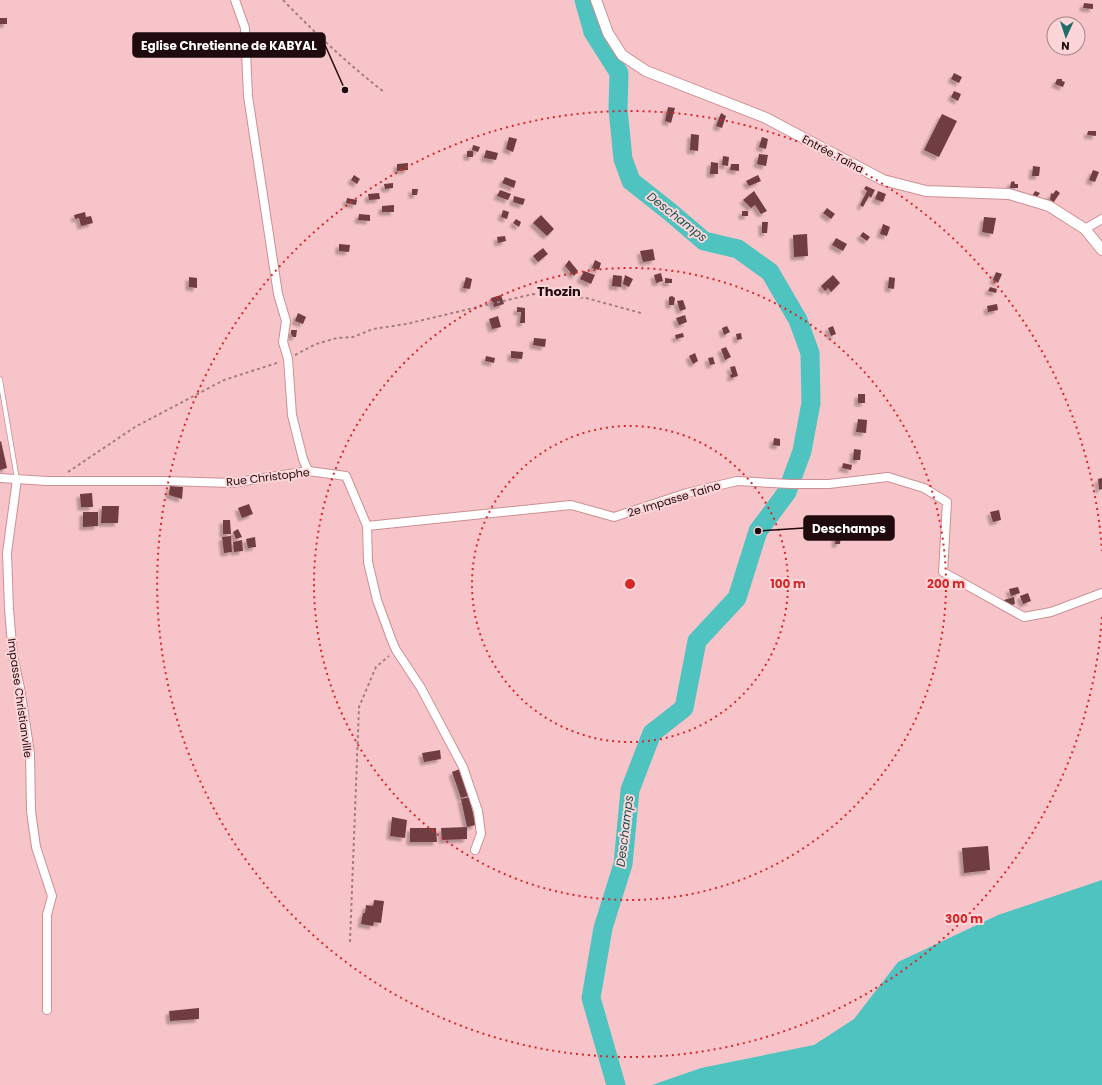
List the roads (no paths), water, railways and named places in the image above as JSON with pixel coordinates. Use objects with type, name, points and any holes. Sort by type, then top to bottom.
[{"type":"street","points":[[236,0],[245,28],[248,96],[278,294],[286,321],[283,342],[288,359],[292,415],[303,459],[308,471]]},
{"type":"street","name":"Entrée Taïna","points":[[596,0],[608,33],[622,55],[646,71],[766,118],[883,180],[926,190],[1009,194],[1049,206],[1085,229],[1102,250]]},
{"type":"street","points":[[1085,229],[1102,219]]},
{"type":"street","name":"Rue Christophe","points":[[0,478],[48,481],[166,481],[232,483],[308,471],[346,476],[367,526],[368,562],[377,600],[396,650],[421,688],[463,767],[478,811],[481,834],[474,850]]},
{"type":"street","name":"2e Impasse Taino","points":[[367,526],[571,505],[614,517],[687,493],[737,481],[790,484],[829,484],[888,477],[924,488],[947,502],[943,572],[1024,617],[1051,612],[1102,593]]},
{"type":"street","name":"Impasse Christianville","points":[[17,479],[7,553],[9,609],[13,656],[20,688],[30,753],[31,810],[36,847],[52,896],[47,915],[47,1010]]},
{"type":"lane","points":[[0,379],[17,479]]},
{"type":"water","points":[[1102,880],[1102,1085],[652,1085],[701,1068],[814,1045],[854,1019],[898,962],[998,915]]},
{"type":"waterway","name":"Deschamps","points":[[584,0],[593,32],[619,73],[618,109],[623,159],[631,181],[704,241],[738,249],[770,272],[798,320],[810,353],[811,403],[802,451],[787,492],[758,531],[737,598],[697,641],[684,708],[652,733],[630,790],[623,864],[603,928],[591,998],[616,1085]]},
{"type":"place","name":"Eglise Chretienne de KABYAL","points":[[345,90]]},
{"type":"place","name":"Deschamps","points":[[758,531]]},
{"type":"district","name":"Thozin","points":[[559,291]]}]
